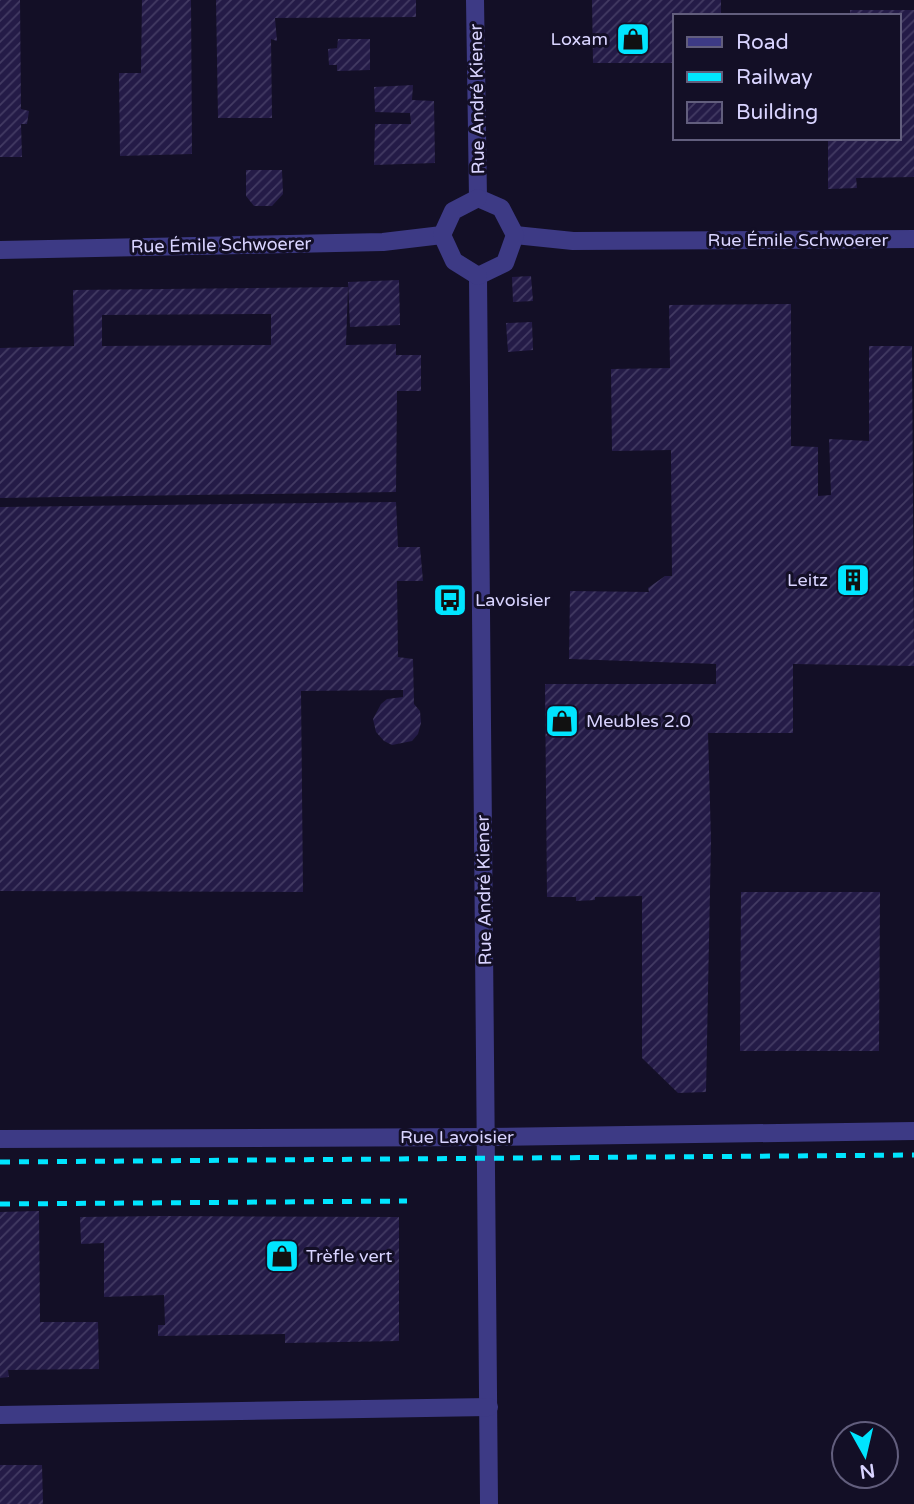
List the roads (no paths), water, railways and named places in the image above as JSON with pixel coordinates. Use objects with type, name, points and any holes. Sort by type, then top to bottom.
[{"type":"street","name":"Rue André Kiener","points":[[475,0],[478,198]]},
{"type":"street","points":[[478,198],[500,208],[515,235],[505,263],[478,276],[454,261],[442,235],[453,211],[478,198]]},
{"type":"street","name":"Rue Émile Schwoerer","points":[[0,250],[383,242],[442,235]]},
{"type":"street","name":"Rue Émile Schwoerer","points":[[515,235],[573,241],[914,239]]},
{"type":"street","name":"Rue André Kiener","points":[[478,276],[489,1504]]},
{"type":"street","name":"Rue Lavoisier","points":[[0,1139],[486,1137],[914,1131]]},
{"type":"street","points":[[0,1415],[489,1407]]},
{"type":"railway","points":[[0,1162],[914,1155]]},
{"type":"railway","points":[[0,1204],[407,1201]]},
{"type":"place","name":"Loxam","points":[[633,39]]},
{"type":"place","name":"Leitz","points":[[853,580]]},
{"type":"place","name":"Lavoisier","points":[[450,600]]},
{"type":"place","name":"Meubles 2.0","points":[[562,721]]},
{"type":"place","name":"Trèfle vert","points":[[282,1256]]}]
